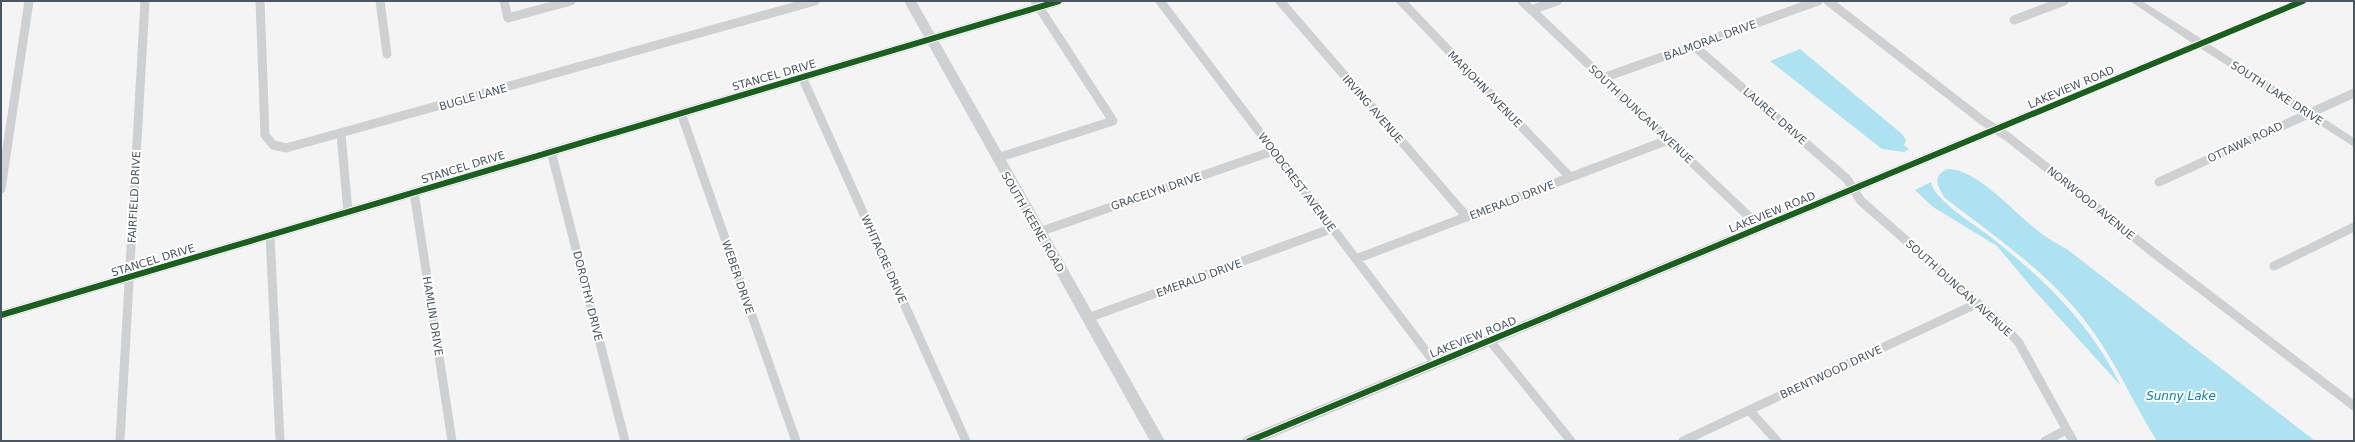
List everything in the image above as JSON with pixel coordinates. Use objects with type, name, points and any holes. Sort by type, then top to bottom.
[{"type":"main road","name":"SOUTH KEENE ROAD","points":[[910,1],[997,158],[1158,441]]},
{"type":"street","points":[[1,189],[29,1]]},
{"type":"street","name":"FAIRFIELD DRIVE","points":[[120,441],[145,1]]},
{"type":"street","name":"BUGLE LANE","points":[[260,1],[265,135],[268,143],[274,147],[286,148],[341,134],[815,1]]},
{"type":"street","points":[[380,1],[387,54]]},
{"type":"street","points":[[504,1],[508,18],[571,1]]},
{"type":"street","name":"STANCEL DRIVE","points":[[1,315],[931,39],[1037,4],[1059,1]]},
{"type":"street","name":"WOODCREST AVENUE","points":[[1160,1],[1435,363]]},
{"type":"street","name":"IRVING AVENUE","points":[[1280,1],[1466,217]]},
{"type":"street","name":"MARJOHN AVENUE","points":[[1401,1],[1570,178]]},
{"type":"street","name":"SOUTH DUNCAN AVENUE","points":[[1522,1],[1760,227]]},
{"type":"street","points":[[1531,10],[1557,1]]},
{"type":"street","name":"BALMORAL DRIVE","points":[[1603,78],[1818,1]]},
{"type":"street","name":"NORWOOD AVENUE","points":[[1828,1],[2354,406]]},
{"type":"street","points":[[2014,20],[2064,1]]},
{"type":"street","name":"SOUTH LAKE DRIVE","points":[[2135,1],[2354,143]]},
{"type":"street","name":"LAKEVIEW ROAD","points":[[1249,441],[2303,1]]},
{"type":"street","points":[[997,158],[1113,121],[1037,4]]},
{"type":"street","name":"LAUREL DRIVE","points":[[1694,46],[1846,179],[1853,189]]},
{"type":"street","name":"WHITACRE DRIVE","points":[[802,77],[966,441]]},
{"type":"street","name":"OTTAWA ROAD","points":[[2158,182],[2354,93]]},
{"type":"street","name":"WEBER DRIVE","points":[[681,113],[796,441]]},
{"type":"street","points":[[341,134],[348,212]]},
{"type":"street","name":"EMERALD DRIVE","points":[[1356,259],[1668,140]]},
{"type":"street","name":"DOROTHY DRIVE","points":[[551,151],[625,441]]},
{"type":"street","name":"GRACELYN DRIVE","points":[[1039,232],[1273,151]]},
{"type":"street","name":"SOUTH DUNCAN AVENUE","points":[[1853,189],[1861,201],[2005,327],[2019,343],[2073,441]]},
{"type":"street","name":"HAMLIN DRIVE","points":[[414,192],[452,441]]},
{"type":"street","points":[[2274,266],[2354,227]]},
{"type":"street","name":"EMERALD DRIVE","points":[[1088,318],[1333,228]]},
{"type":"street","points":[[270,235],[280,441]]},
{"type":"street","name":"BRENTWOOD DRIVE","points":[[1683,441],[1978,303]]},
{"type":"street","points":[[1490,341],[1570,441]]},
{"type":"street","points":[[1749,410],[1777,441]]},
{"type":"street","points":[[2045,441],[2066,430]]},
{"type":"water","points":[[1800,49],[1902,134],[1906,140],[1904,145],[1909,149],[1904,152],[1882,149],[1770,61]]},
{"type":"water","name":"Sunny Lake","points":[[1947,169],[1958,170],[1981,182],[2036,230],[2068,250],[2315,441],[2157,441],[2108,354],[2074,307],[2022,257],[1945,198],[1937,182],[1939,175]]},
{"type":"water","points":[[1931,182],[1939,196],[1947,204],[2008,251],[2064,303],[2095,341],[2121,386],[2033,289],[1997,246],[1933,207],[1915,190]]},
{"type":"cycle path","points":[[1,315],[1059,1]]},
{"type":"cycle path","points":[[1249,441],[2303,1]]}]
